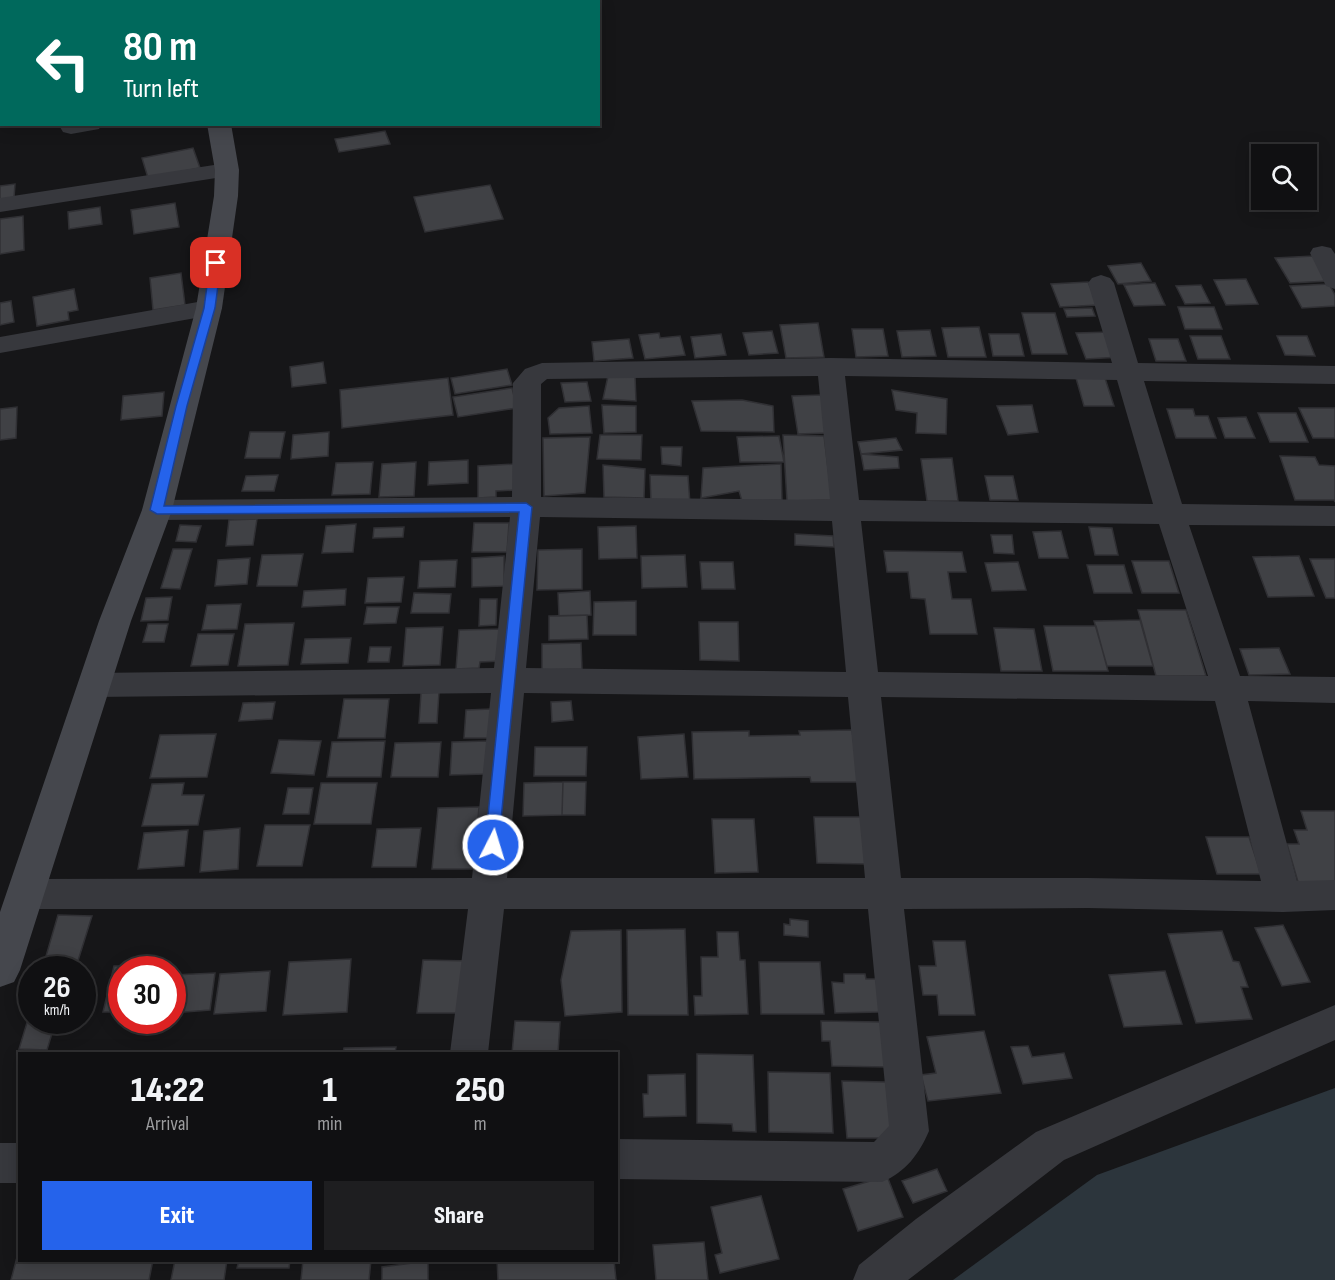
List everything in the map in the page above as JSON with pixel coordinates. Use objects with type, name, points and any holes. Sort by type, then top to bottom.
[{"type":"main road","points":[[0,970],[115,621],[157,510],[209,308],[226,196],[227,170],[219,126]]},
{"type":"street","points":[[0,206],[227,170]]},
{"type":"street","points":[[1322,253],[1335,280]]},
{"type":"street","points":[[1101,283],[1172,516],[1228,688],[1283,897]]},
{"type":"street","points":[[0,345],[209,308]]},
{"type":"street","points":[[618,1159],[882,1162],[896,1149],[909,1131],[831,367]]},
{"type":"street","points":[[469,1052],[488,892],[526,507],[527,383],[532,374],[562,370],[831,367],[1335,375]]},
{"type":"street","points":[[157,510],[526,507],[1172,516],[1335,516]]},
{"type":"street","points":[[94,685],[508,680],[1335,690]]},
{"type":"street","points":[[26,894],[488,892],[1088,893],[1283,897],[1335,895]]},
{"type":"street","points":[[874,1280],[931,1234],[1050,1146],[1335,1022]]},
{"type":"street","points":[[0,1163],[18,1163]]},
{"type":"shaded area","points":[[1335,1088],[1335,1280],[953,1280],[1097,1175]]},
{"type":"building","points":[[385,131],[390,144],[339,152],[335,139]]},
{"type":"building","points":[[193,148],[200,168],[148,178],[142,158]]},
{"type":"building","points":[[15,184],[14,198],[0,200],[0,186]]},
{"type":"building","points":[[490,185],[503,219],[425,232],[414,197]]},
{"type":"building","points":[[175,203],[179,227],[134,234],[131,210]]},
{"type":"building","points":[[100,207],[102,224],[69,229],[68,212]]},
{"type":"building","points":[[23,216],[24,250],[0,254],[0,219]]},
{"type":"building","points":[[1314,256],[1329,281],[1290,283],[1275,258]]},
{"type":"building","points":[[1141,263],[1151,281],[1118,284],[1108,266]]},
{"type":"building","points":[[181,273],[185,305],[153,310],[150,278]]},
{"type":"building","points":[[1246,279],[1258,304],[1226,305],[1214,280]]},
{"type":"building","points":[[1088,282],[1098,305],[1060,307],[1051,284]]},
{"type":"building","points":[[1155,283],[1165,305],[1134,306],[1124,285]]},
{"type":"building","points":[[1329,284],[1335,295],[1335,306],[1302,308],[1290,286]]},
{"type":"building","points":[[1201,285],[1210,303],[1185,304],[1176,286]]},
{"type":"building","points":[[74,289],[78,310],[68,312],[69,320],[37,326],[33,297]]},
{"type":"building","points":[[11,301],[14,322],[0,325],[0,303]]},
{"type":"building","points":[[1178,307],[1214,307],[1222,329],[1185,329]]},
{"type":"building","points":[[1092,308],[1095,316],[1067,317],[1064,309]]},
{"type":"building","points":[[1022,313],[1055,313],[1067,354],[1032,354]]},
{"type":"building","points":[[818,323],[824,357],[786,358],[780,325]]},
{"type":"building","points":[[979,327],[986,357],[948,357],[942,328]]},
{"type":"building","points":[[852,329],[883,329],[888,356],[856,357]]},
{"type":"building","points":[[930,330],[936,356],[902,357],[897,331]]},
{"type":"building","points":[[772,331],[778,353],[749,355],[743,333]]},
{"type":"building","points":[[1111,332],[1121,357],[1086,359],[1076,333]]},
{"type":"building","points":[[659,333],[660,338],[680,336],[685,355],[645,359],[639,335]]},
{"type":"building","points":[[721,334],[726,355],[695,358],[691,337]]},
{"type":"building","points":[[989,334],[1019,334],[1024,356],[993,356]]},
{"type":"building","points":[[1190,336],[1221,336],[1230,359],[1198,359]]},
{"type":"building","points":[[1277,336],[1307,336],[1315,356],[1285,355]]},
{"type":"building","points":[[629,339],[633,358],[594,361],[592,342]]},
{"type":"building","points":[[1149,339],[1178,339],[1186,361],[1156,361]]},
{"type":"building","points":[[323,362],[326,383],[292,387],[290,367]]},
{"type":"building","points":[[507,369],[512,385],[455,394],[451,378]]},
{"type":"building","points":[[608,376],[635,376],[636,401],[603,399]]},
{"type":"building","points":[[448,378],[453,415],[342,428],[340,390]]},
{"type":"building","points":[[1076,378],[1105,378],[1114,406],[1084,406]]},
{"type":"building","points":[[587,382],[591,401],[565,402],[561,383]]},
{"type":"building","points":[[512,388],[517,408],[458,417],[453,397]]},
{"type":"building","points":[[892,390],[947,399],[946,434],[916,433],[917,413],[896,410]]},
{"type":"building","points":[[164,392],[162,416],[121,420],[123,396]]},
{"type":"building","points":[[822,395],[828,433],[798,434],[792,396]]},
{"type":"building","points":[[742,400],[773,406],[774,432],[701,431],[692,401]]},
{"type":"building","points":[[602,405],[636,406],[636,432],[604,433]]},
{"type":"building","points":[[1032,405],[1038,432],[1008,435],[997,406]]},
{"type":"building","points":[[589,406],[592,433],[550,434],[548,418],[559,408]]},
{"type":"building","points":[[17,407],[16,438],[0,440],[0,409]]},
{"type":"building","points":[[1299,408],[1335,408],[1335,438],[1313,438]]},
{"type":"building","points":[[1167,409],[1193,409],[1195,416],[1208,416],[1216,438],[1176,438]]},
{"type":"building","points":[[1258,413],[1296,413],[1308,442],[1270,442]]},
{"type":"building","points":[[1246,417],[1255,438],[1225,438],[1218,418]]},
{"type":"building","points":[[250,432],[285,432],[280,458],[245,458]]},
{"type":"building","points":[[329,432],[328,456],[291,459],[293,435]]},
{"type":"building","points":[[600,435],[642,435],[641,460],[597,459]]},
{"type":"building","points":[[783,435],[824,436],[832,500],[787,501]]},
{"type":"building","points":[[779,436],[784,462],[740,462],[737,437]]},
{"type":"building","points":[[590,437],[585,493],[544,496],[543,438]]},
{"type":"building","points":[[896,438],[902,450],[861,454],[858,442]]},
{"type":"building","points":[[661,447],[682,447],[681,466],[662,464]]},
{"type":"building","points":[[861,454],[898,457],[899,468],[864,470]]},
{"type":"building","points":[[1280,456],[1315,457],[1319,465],[1335,466],[1335,502],[1334,500],[1295,500]]},
{"type":"building","points":[[952,458],[958,501],[927,501],[921,459]]},
{"type":"building","points":[[468,460],[468,483],[428,485],[429,462]]},
{"type":"building","points":[[373,462],[370,494],[332,495],[336,463]]},
{"type":"building","points":[[416,462],[414,496],[379,497],[382,464]]},
{"type":"building","points":[[516,464],[516,490],[496,491],[496,497],[478,498],[478,466]]},
{"type":"building","points":[[781,464],[782,500],[742,501],[739,491],[701,498],[703,468]]},
{"type":"building","points":[[603,465],[645,469],[644,498],[604,497]]},
{"type":"building","points":[[278,475],[274,491],[242,491],[246,476]]},
{"type":"building","points":[[650,475],[688,476],[690,504],[651,503]]},
{"type":"building","points":[[985,476],[1013,476],[1018,500],[990,500]]},
{"type":"building","points":[[257,519],[253,545],[226,546],[229,520]]},
{"type":"building","points":[[474,523],[509,523],[507,552],[472,552]]},
{"type":"building","points":[[356,524],[353,552],[322,553],[326,526]]},
{"type":"building","points":[[180,525],[201,526],[196,542],[176,541]]},
{"type":"building","points":[[636,526],[637,558],[599,559],[598,527]]},
{"type":"building","points":[[404,527],[403,537],[373,538],[374,528]]},
{"type":"building","points":[[1089,527],[1112,528],[1118,555],[1095,555]]},
{"type":"building","points":[[1061,531],[1068,558],[1039,558],[1033,532]]},
{"type":"building","points":[[795,534],[833,536],[834,547],[795,545]]},
{"type":"building","points":[[991,535],[1012,535],[1014,554],[994,553]]},
{"type":"building","points":[[173,549],[192,549],[180,589],[161,588]]},
{"type":"building","points":[[582,549],[582,589],[537,590],[538,550]]},
{"type":"building","points":[[884,551],[962,552],[966,572],[948,572],[952,599],[971,599],[977,634],[930,634],[925,599],[911,598],[908,572],[887,572]]},
{"type":"building","points":[[303,554],[297,586],[257,586],[262,555]]},
{"type":"building","points":[[685,555],[687,587],[642,588],[641,556]]},
{"type":"building","points":[[504,556],[504,586],[472,587],[472,558]]},
{"type":"building","points":[[1299,556],[1314,596],[1268,597],[1253,557]]},
{"type":"building","points":[[250,558],[247,584],[215,586],[218,560]]},
{"type":"building","points":[[1310,559],[1335,559],[1335,598],[1326,598]]},
{"type":"building","points":[[457,560],[455,587],[418,588],[420,561]]},
{"type":"building","points":[[1132,561],[1169,561],[1179,593],[1142,593]]},
{"type":"building","points":[[700,562],[733,562],[735,589],[702,589]]},
{"type":"building","points":[[1018,562],[1026,590],[992,591],[985,563]]},
{"type":"building","points":[[1087,565],[1124,565],[1132,593],[1094,593]]},
{"type":"building","points":[[404,577],[401,602],[365,603],[368,578]]},
{"type":"building","points":[[346,589],[345,605],[302,607],[304,591]]},
{"type":"building","points":[[590,591],[591,615],[559,616],[558,593]]},
{"type":"building","points":[[414,593],[451,594],[449,613],[411,613]]},
{"type":"building","points":[[172,597],[168,620],[141,621],[146,598]]},
{"type":"building","points":[[480,599],[497,599],[496,625],[479,626]]},
{"type":"building","points":[[636,601],[636,635],[593,635],[594,602]]},
{"type":"building","points":[[241,604],[237,629],[202,630],[207,605]]},
{"type":"building","points":[[367,607],[399,607],[396,623],[364,624]]},
{"type":"building","points":[[1138,610],[1186,610],[1206,676],[1156,676]]},
{"type":"building","points":[[587,615],[588,639],[549,640],[549,616]]},
{"type":"building","points":[[1140,620],[1153,666],[1107,666],[1094,621]]},
{"type":"building","points":[[699,622],[738,622],[739,661],[700,660]]},
{"type":"building","points":[[294,623],[288,665],[238,666],[245,624]]},
{"type":"building","points":[[148,624],[168,624],[164,642],[143,642]]},
{"type":"building","points":[[1044,626],[1096,626],[1108,671],[1053,671]]},
{"type":"building","points":[[443,627],[440,665],[403,666],[406,628]]},
{"type":"building","points":[[994,628],[1034,629],[1042,671],[1001,671]]},
{"type":"building","points":[[503,629],[502,661],[480,662],[479,668],[456,669],[459,630]]},
{"type":"building","points":[[198,634],[234,634],[228,665],[191,666]]},
{"type":"building","points":[[351,638],[348,663],[301,664],[305,639]]},
{"type":"building","points":[[581,643],[582,669],[542,670],[542,644]]},
{"type":"building","points":[[370,647],[391,647],[389,662],[368,662]]},
{"type":"building","points":[[1279,648],[1290,674],[1249,675],[1240,649]]},
{"type":"building","points":[[439,692],[437,723],[419,723],[421,693]]},
{"type":"building","points":[[344,699],[389,699],[385,738],[338,738]]},
{"type":"building","points":[[571,701],[573,720],[552,722],[551,702]]},
{"type":"building","points":[[275,702],[272,719],[239,721],[243,703]]},
{"type":"building","points":[[491,709],[489,738],[464,738],[466,710]]},
{"type":"building","points":[[852,730],[859,782],[811,782],[810,777],[694,779],[692,732],[749,731],[749,736],[800,735],[799,731]]},
{"type":"building","points":[[216,734],[207,777],[150,778],[160,735]]},
{"type":"building","points":[[684,734],[688,777],[641,779],[638,737]]},
{"type":"building","points":[[279,740],[321,741],[314,775],[271,773]]},
{"type":"building","points":[[385,741],[381,777],[327,777],[332,742]]},
{"type":"building","points":[[487,741],[486,774],[450,775],[452,742]]},
{"type":"building","points":[[441,742],[438,777],[391,777],[395,743]]},
{"type":"building","points":[[535,747],[587,747],[586,776],[534,776]]},
{"type":"building","points":[[563,782],[562,815],[523,816],[524,783]]},
{"type":"building","points":[[563,782],[586,782],[585,815],[562,815]]},
{"type":"building","points":[[184,783],[182,795],[204,795],[198,825],[142,826],[152,784]]},
{"type":"building","points":[[321,783],[377,783],[371,824],[314,824]]},
{"type":"building","points":[[288,788],[313,788],[309,814],[283,814]]},
{"type":"building","points":[[479,807],[474,869],[432,869],[438,808]]},
{"type":"building","points":[[1301,811],[1335,811],[1335,883],[1298,882],[1287,844],[1299,844],[1294,830],[1307,830]]},
{"type":"building","points":[[814,817],[862,817],[866,864],[817,863]]},
{"type":"building","points":[[712,819],[754,819],[758,872],[715,873]]},
{"type":"building","points":[[265,825],[310,825],[302,866],[257,866]]},
{"type":"building","points":[[240,828],[238,869],[200,872],[204,831]]},
{"type":"building","points":[[421,828],[416,867],[372,867],[377,829]]},
{"type":"building","points":[[188,830],[184,866],[138,869],[144,833]]},
{"type":"building","points":[[1206,837],[1249,837],[1261,874],[1217,874]]},
{"type":"building","points":[[58,915],[92,916],[80,956],[46,956]]},
{"type":"building","points":[[790,919],[808,921],[808,937],[784,935],[784,924],[790,925]]},
{"type":"building","points":[[1283,925],[1310,982],[1282,986],[1255,928]]},
{"type":"building","points":[[685,929],[688,1015],[628,1015],[627,930]]},
{"type":"building","points":[[621,930],[622,1012],[565,1016],[561,980],[571,931]]},
{"type":"building","points":[[1222,931],[1233,961],[1239,962],[1248,987],[1241,987],[1252,1019],[1196,1023],[1168,934]]},
{"type":"building","points":[[717,932],[738,932],[740,960],[745,960],[748,1014],[695,1015],[694,996],[702,996],[701,957],[718,957]]},
{"type":"building","points":[[933,941],[965,941],[975,1015],[939,1015],[937,995],[923,995],[919,966],[936,966]]},
{"type":"building","points":[[351,959],[347,1012],[283,1015],[289,962]]},
{"type":"building","points":[[423,960],[472,961],[467,1013],[417,1013]]},
{"type":"building","points":[[759,962],[820,962],[824,1014],[761,1014]]},
{"type":"building","points":[[270,971],[266,1011],[214,1014],[220,974]]},
{"type":"building","points":[[1165,971],[1182,1024],[1124,1027],[1109,975]]},
{"type":"building","points":[[215,973],[210,1010],[186,1012],[186,974]]},
{"type":"building","points":[[844,974],[865,974],[866,979],[876,979],[880,1012],[835,1013],[832,982],[844,983]]},
{"type":"building","points":[[108,991],[108,1012],[103,1012]]},
{"type":"building","points":[[515,1021],[560,1022],[558,1052],[512,1052]]},
{"type":"building","points":[[821,1021],[882,1022],[886,1067],[832,1066],[830,1041],[822,1041]]},
{"type":"building","points":[[984,1031],[1001,1093],[928,1101],[921,1075],[936,1073],[927,1037]]},
{"type":"building","points":[[24,1034],[52,1034],[47,1050],[19,1049]]},
{"type":"building","points":[[1028,1046],[1032,1057],[1064,1053],[1072,1078],[1023,1084],[1011,1047]]},
{"type":"building","points":[[396,1047],[395,1052],[343,1052],[344,1048]]},
{"type":"building","points":[[697,1054],[753,1055],[756,1132],[733,1131],[732,1124],[697,1123]]},
{"type":"building","points":[[618,1064],[619,1064],[618,1136]]},
{"type":"building","points":[[768,1072],[830,1073],[833,1133],[769,1132]]},
{"type":"building","points":[[685,1074],[686,1116],[644,1117],[643,1094],[648,1094],[648,1075]]},
{"type":"building","points":[[842,1081],[886,1082],[892,1138],[847,1138]]},
{"type":"building","points":[[937,1169],[947,1191],[913,1203],[902,1181]]},
{"type":"building","points":[[887,1176],[903,1217],[858,1231],[843,1189]]},
{"type":"building","points":[[761,1196],[779,1259],[720,1273],[715,1255],[722,1253],[711,1207]]},
{"type":"building","points":[[704,1242],[708,1280],[656,1280],[653,1245]]},
{"type":"building","points":[[18,1254],[18,1262],[153,1262],[149,1280],[11,1280]]},
{"type":"building","points":[[175,1262],[227,1262],[224,1280],[171,1280]]},
{"type":"building","points":[[238,1262],[290,1262],[289,1268],[237,1268]]},
{"type":"building","points":[[303,1262],[371,1262],[369,1280],[301,1280]]},
{"type":"building","points":[[428,1262],[428,1280],[382,1280],[382,1267]]},
{"type":"building","points":[[497,1262],[614,1262],[616,1280],[498,1280]]},
{"type":"route","points":[[216,263],[209,308],[157,510],[526,507],[493,845]]}]
